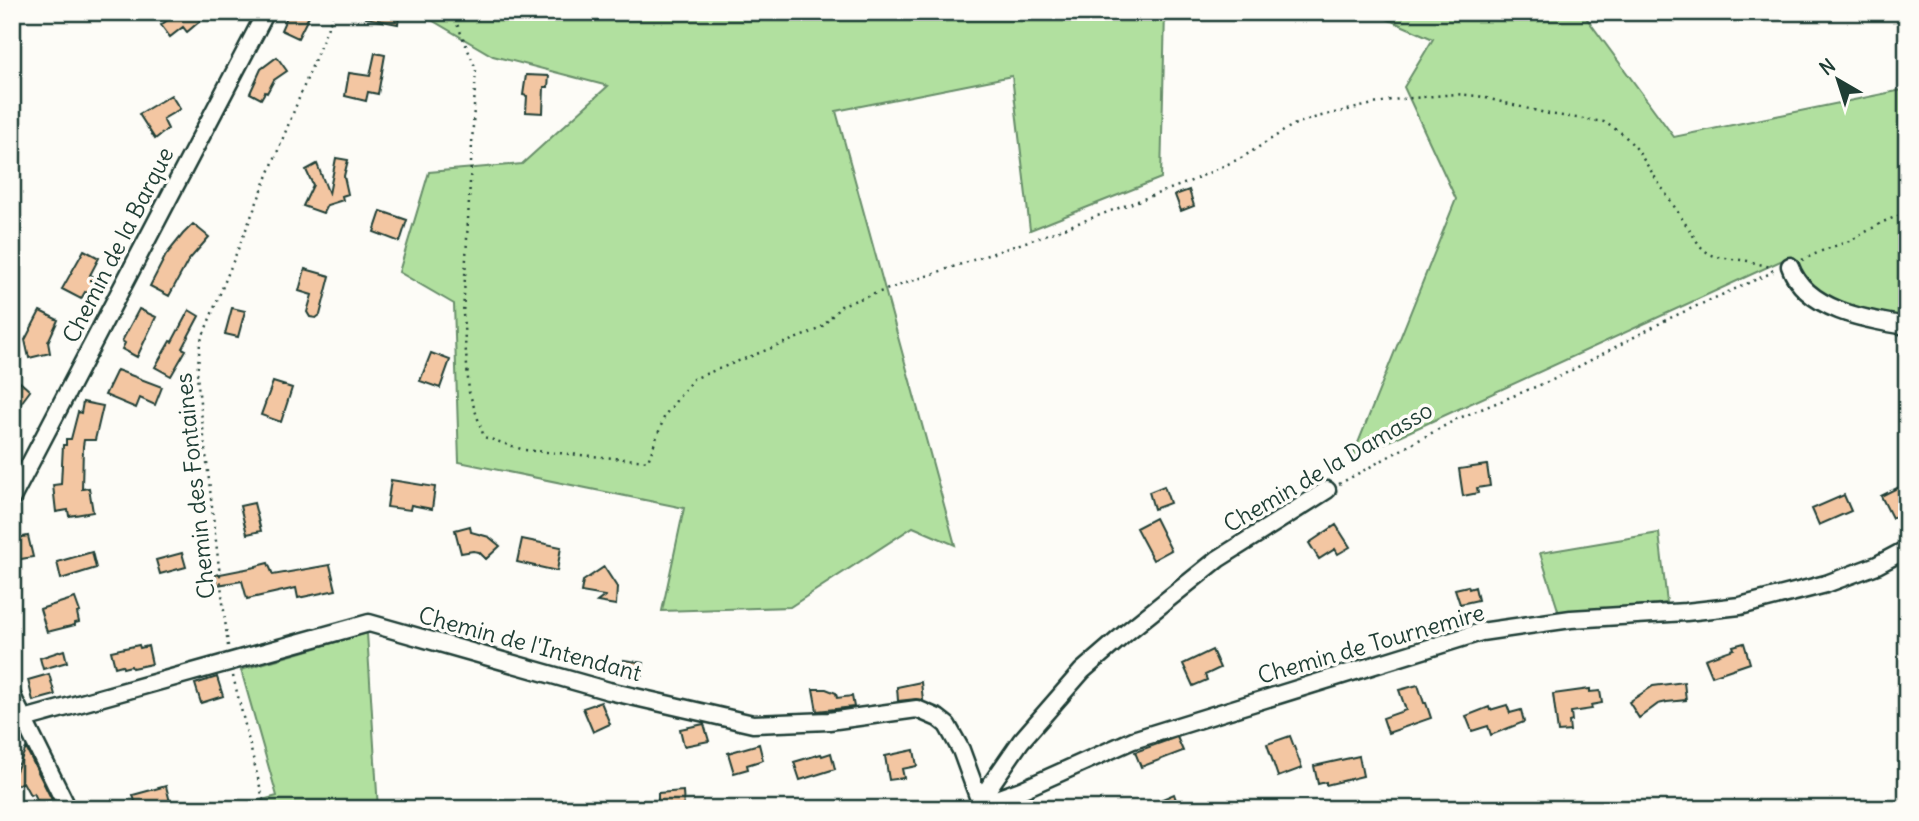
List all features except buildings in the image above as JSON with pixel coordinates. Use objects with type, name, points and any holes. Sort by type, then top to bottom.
[{"type":"street","name":"Chemin de la Barque","points":[[12,498],[265,12]]},
{"type":"street","points":[[1790,266],[1794,278],[1818,300],[1870,321],[1907,326]]},
{"type":"street","name":"Chemin de la Damasso","points":[[977,805],[1021,741],[1082,671],[1218,559],[1327,490]]},
{"type":"street","name":"Chemin de Tournemire","points":[[977,805],[1020,790],[1132,740],[1481,632],[1571,619],[1741,606],[1826,584],[1877,565],[1907,549]]},
{"type":"street","name":"Chemin de l'Intendant","points":[[24,719],[369,623],[609,691],[752,724],[829,721],[917,709],[947,725],[961,750],[977,805]]},
{"type":"street","points":[[12,696],[68,809]]},
{"type":"path","name":"Chemin des Fontaines","points":[[267,809],[229,660],[197,376],[200,342],[334,12]]},
{"type":"path","points":[[452,12],[476,69],[463,314],[469,392],[484,437],[524,450],[648,461],[665,415],[693,379],[820,329],[842,305],[1043,236],[1189,182],[1236,161],[1293,125],[1391,100],[1456,94],[1478,96],[1549,114],[1604,122],[1623,134],[1636,148],[1700,246],[1709,254],[1770,267],[1773,272]]},
{"type":"path","name":"Chemin de la Damasso","points":[[1327,490],[1457,418],[1557,378],[1670,318],[1852,240],[1882,222],[1907,212]]},
{"type":"green space","points":[[418,12],[1165,12],[1161,178],[1030,230],[1012,76],[836,111],[955,545],[913,527],[790,607],[662,611],[684,508],[459,462],[454,304],[399,272],[429,172],[522,164],[608,86],[493,56]]},
{"type":"green space","points":[[1371,12],[1582,12],[1674,137],[1907,89],[1907,319],[1848,308],[1804,282],[1787,258],[1352,458],[1456,199],[1404,87],[1433,39]]},
{"type":"green space","points":[[1659,533],[1667,603],[1559,613],[1540,553]]},
{"type":"green space","points":[[367,633],[378,809],[230,809],[277,796],[241,670]]}]
